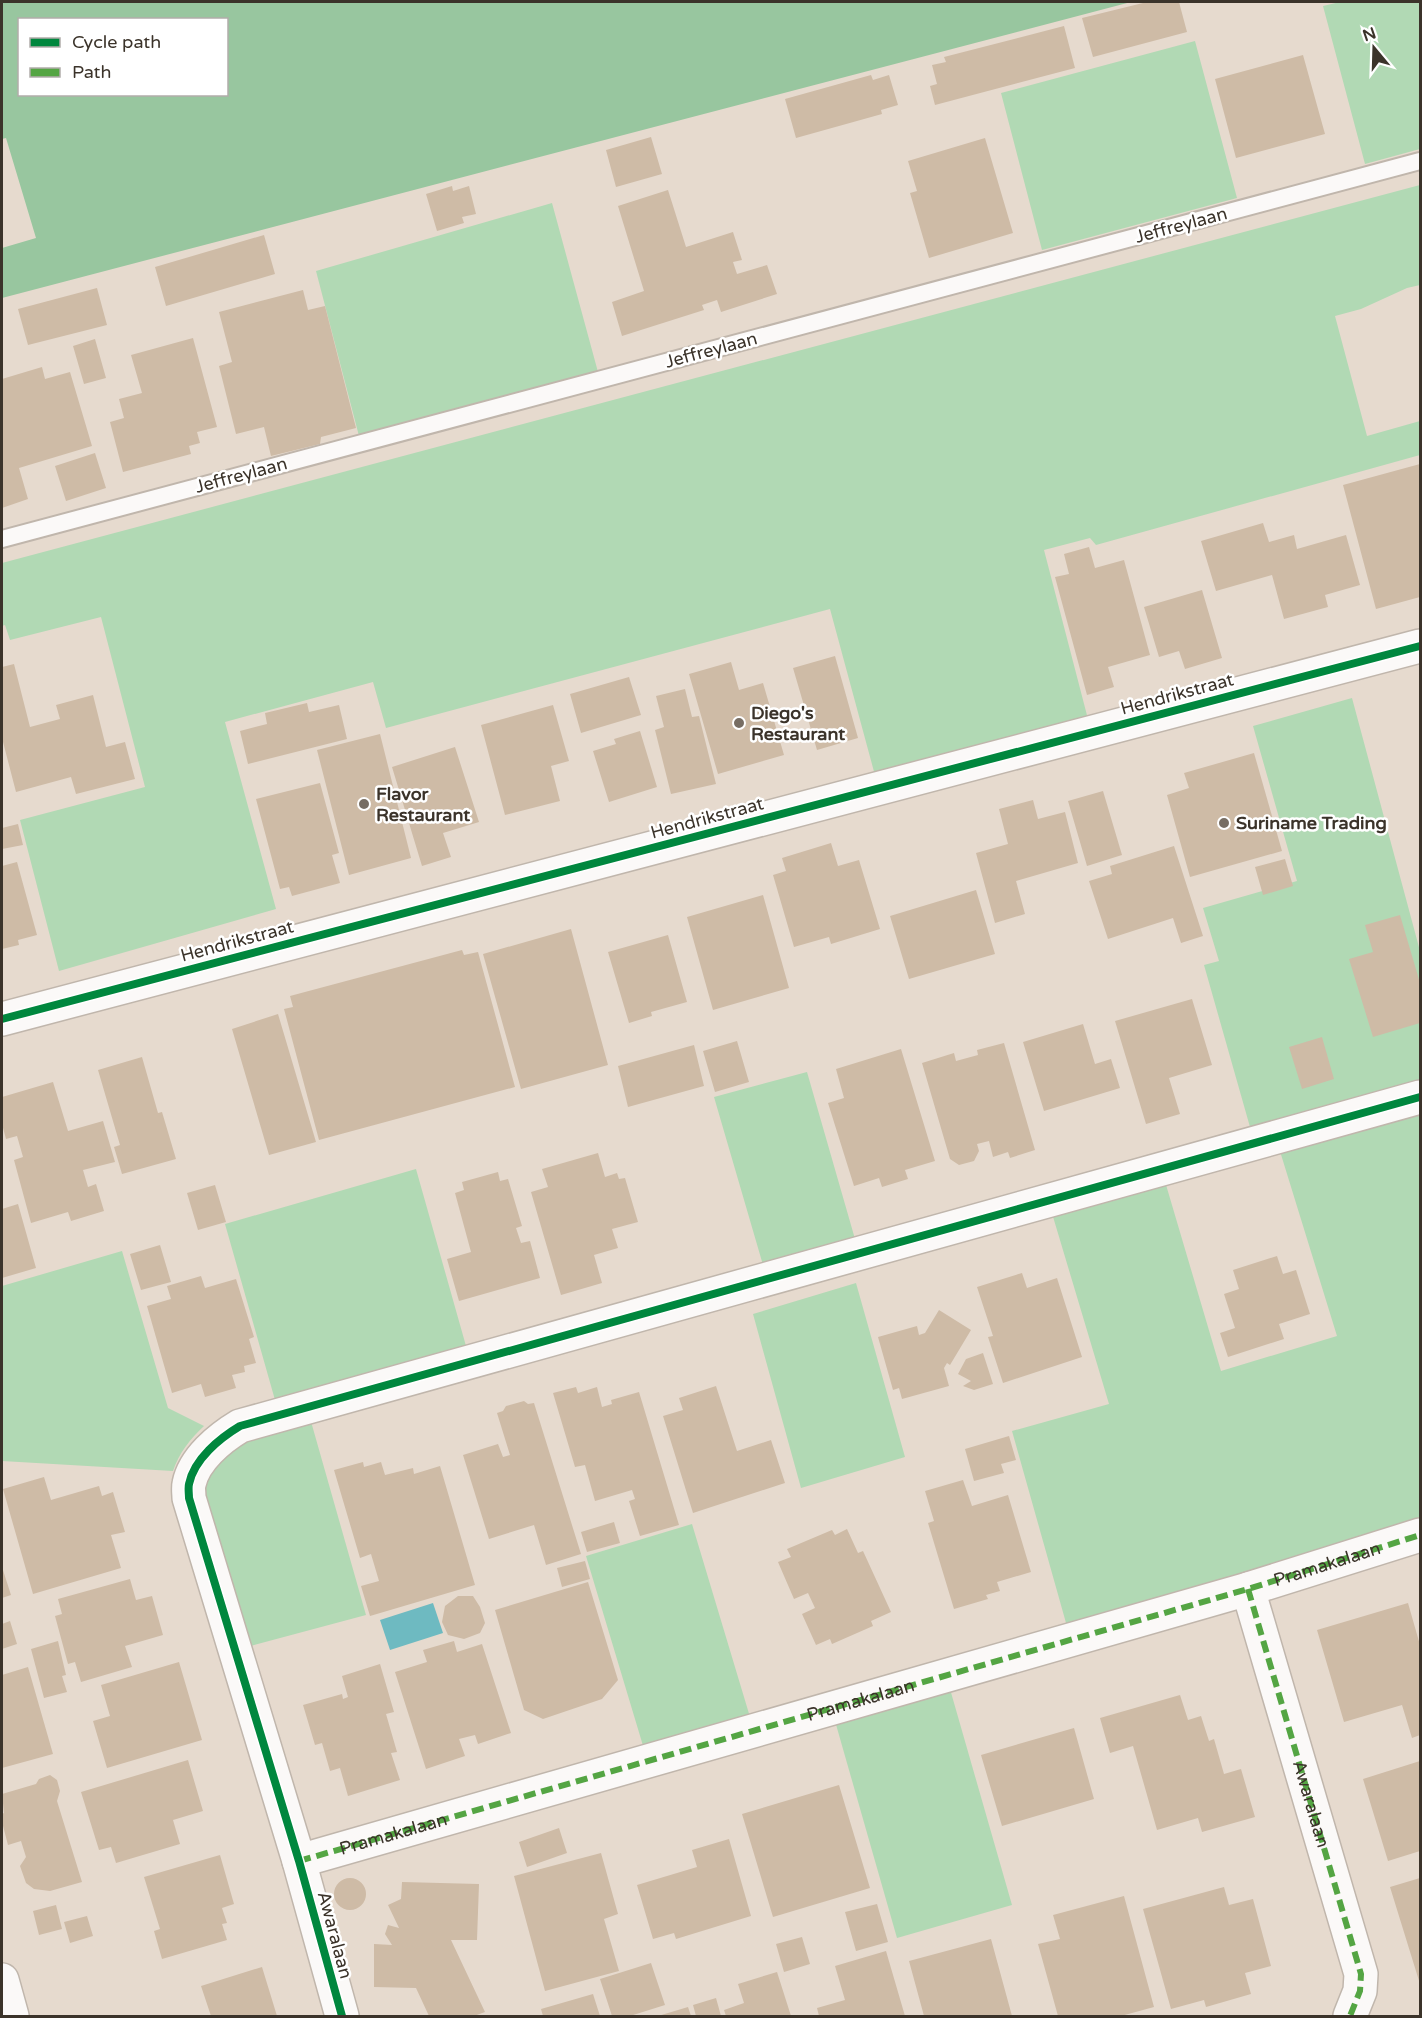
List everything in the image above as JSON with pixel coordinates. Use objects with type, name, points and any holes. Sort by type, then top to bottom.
[{"type":"street","name":"Hendrikstraat","points":[[2,1019],[1420,646]]},
{"type":"street","name":"Awaralaan","points":[[342,2016],[299,1861],[189,1498],[189,1483],[197,1465],[225,1435],[240,1426],[1420,1097]]},
{"type":"street","name":"Pramakalaan","points":[[299,1861],[1248,1589],[1420,1535]]},
{"type":"street","name":"Awaralaan","points":[[1248,1589],[1361,1974],[1360,1991],[1350,2016]]},
{"type":"street","points":[[2,1980],[12,2016]]},
{"type":"lane","name":"Jeffreylaan","points":[[2,539],[1420,161]]},
{"type":"green space","points":[[2,2],[1131,2],[2,298],[2,248],[36,238],[6,138],[2,139]]},
{"type":"green space","points":[[1340,2],[1420,2],[1420,149],[1365,164],[1323,6]]},
{"type":"green space","points":[[1195,41],[1237,198],[1042,250],[1001,93]]},
{"type":"green space","points":[[1420,185],[1420,285],[1407,288],[1361,309],[1335,316],[1367,436],[1420,421],[1420,455],[1096,545],[1090,538],[1044,550],[1089,723],[876,779],[830,609],[386,728],[373,682],[225,722],[276,909],[59,971],[20,820],[145,787],[101,617],[10,640],[5,625],[2,626],[2,563]]},
{"type":"green space","points":[[552,203],[598,372],[359,436],[316,271]]},
{"type":"green space","points":[[1352,698],[1420,951],[1420,1083],[1250,1127],[1204,965],[1219,961],[1203,908],[1297,881],[1253,726]]},
{"type":"green space","points":[[807,1072],[855,1239],[763,1265],[714,1097]]},
{"type":"green space","points":[[1420,1109],[1420,1526],[1068,1630],[1012,1431],[1109,1404],[1051,1210],[1164,1178],[1221,1371],[1337,1336],[1279,1148]]},
{"type":"green space","points":[[416,1169],[466,1346],[275,1400],[225,1224]]},
{"type":"green space","points":[[122,1251],[168,1408],[204,1426],[178,1458],[173,1471],[2,1461],[2,1286]]},
{"type":"green space","points":[[856,1283],[905,1457],[801,1488],[753,1314]]},
{"type":"green space","points":[[310,1418],[366,1615],[243,1648],[200,1483],[233,1441]]},
{"type":"green space","points":[[692,1524],[750,1717],[644,1749],[586,1556]]},
{"type":"green space","points":[[950,1689],[1012,1905],[897,1938],[835,1721]]},
{"type":"water","points":[[433,1603],[443,1633],[390,1650],[380,1620]]},
{"type":"building","points":[[1147,2],[1179,2],[1187,32],[1093,57],[1082,18]]},
{"type":"building","points":[[1064,26],[1075,68],[935,105],[930,86],[937,84],[932,65],[946,62],[944,57]]},
{"type":"building","points":[[1303,55],[1325,134],[1236,158],[1215,79]]},
{"type":"building","points":[[871,75],[873,80],[889,75],[898,105],[881,110],[882,114],[796,138],[785,99]]},
{"type":"building","points":[[651,137],[662,174],[616,187],[606,150]]},
{"type":"building","points":[[985,138],[1013,233],[929,258],[910,193],[917,191],[908,161]]},
{"type":"building","points":[[452,186],[453,191],[469,186],[476,214],[462,217],[464,223],[437,231],[426,194]]},
{"type":"building","points":[[668,190],[686,247],[733,232],[742,260],[733,262],[737,274],[767,265],[777,294],[721,312],[717,300],[702,305],[704,310],[622,336],[612,302],[644,291],[618,206]]},
{"type":"building","points":[[264,235],[275,274],[166,306],[155,267]]},
{"type":"building","points":[[97,288],[107,325],[28,345],[18,309]]},
{"type":"building","points":[[303,290],[308,310],[325,306],[356,428],[321,437],[320,444],[271,456],[264,427],[236,434],[219,366],[232,362],[219,312]]},
{"type":"building","points":[[193,338],[217,427],[197,432],[200,443],[189,446],[191,454],[123,472],[110,422],[124,418],[119,399],[142,393],[131,355]]},
{"type":"building","points":[[95,339],[106,378],[84,384],[73,346]]},
{"type":"building","points":[[42,367],[45,379],[70,372],[92,446],[19,468],[28,499],[2,508],[2,379]]},
{"type":"building","points":[[95,453],[106,488],[66,501],[55,466]]},
{"type":"building","points":[[1420,464],[1420,597],[1376,609],[1343,485]]},
{"type":"building","points":[[1263,523],[1269,542],[1294,535],[1297,549],[1346,535],[1360,585],[1325,595],[1328,607],[1284,619],[1272,575],[1216,591],[1201,541]]},
{"type":"building","points":[[1089,547],[1095,568],[1124,560],[1150,655],[1108,667],[1114,687],[1087,695],[1055,577],[1069,574],[1064,554]]},
{"type":"building","points":[[1202,590],[1222,658],[1185,669],[1179,651],[1159,657],[1144,607]]},
{"type":"building","points":[[835,656],[858,738],[817,750],[793,668]]},
{"type":"building","name":"Diego's Restaurant","points":[[731,662],[739,690],[763,683],[784,755],[718,774],[689,674]]},
{"type":"building","points":[[14,664],[30,727],[60,719],[56,705],[93,695],[106,747],[125,742],[135,779],[76,794],[71,777],[16,792],[2,738],[2,667]]},
{"type":"building","points":[[629,677],[641,715],[581,733],[570,694]]},
{"type":"building","points":[[685,689],[692,717],[699,716],[716,784],[671,794],[655,730],[664,727],[656,696]]},
{"type":"building","points":[[307,703],[309,712],[339,705],[347,739],[248,764],[240,731],[267,724],[265,713]]},
{"type":"building","points":[[553,705],[569,761],[551,766],[560,801],[505,815],[481,725]]},
{"type":"building","points":[[640,731],[657,787],[609,802],[593,751],[616,744],[614,739]]},
{"type":"building","name":"Flavor Restaurant","points":[[380,734],[411,858],[349,875],[317,750]]},
{"type":"building","points":[[455,747],[479,822],[443,833],[451,857],[422,866],[392,767]]},
{"type":"building","name":"Suriname Trading","points":[[1254,753],[1282,851],[1190,877],[1167,795],[1189,788],[1184,773]]},
{"type":"building","points":[[320,783],[339,853],[332,855],[340,883],[292,896],[289,887],[280,889],[256,799]]},
{"type":"building","points":[[1103,791],[1122,855],[1087,866],[1068,801]]},
{"type":"building","points":[[1033,800],[1038,819],[1065,812],[1078,863],[1016,881],[1025,914],[995,923],[976,853],[1008,844],[999,809]]},
{"type":"building","points":[[18,824],[23,845],[2,849],[2,828]]},
{"type":"building","points":[[831,843],[838,866],[859,860],[880,929],[831,944],[829,937],[794,947],[773,875],[786,871],[782,858]]},
{"type":"building","points":[[1174,846],[1203,936],[1181,943],[1173,918],[1108,939],[1089,881],[1112,874],[1110,866]]},
{"type":"building","points":[[1285,859],[1293,886],[1263,895],[1255,867]]},
{"type":"building","points":[[17,862],[37,935],[18,940],[19,945],[2,949],[2,866]]},
{"type":"building","points":[[976,890],[995,954],[909,979],[890,916]]},
{"type":"building","points":[[763,895],[789,988],[713,1010],[687,917]]},
{"type":"building","points":[[1400,915],[1420,983],[1420,1023],[1373,1037],[1349,959],[1373,952],[1365,925]]},
{"type":"building","points":[[571,929],[608,1065],[521,1089],[483,954]]},
{"type":"building","points":[[668,935],[687,1002],[651,1012],[652,1016],[629,1023],[608,952]]},
{"type":"building","points":[[462,950],[464,955],[478,952],[515,1087],[319,1140],[284,1009],[293,1007],[290,996]]},
{"type":"building","points":[[1192,999],[1212,1065],[1169,1078],[1180,1114],[1146,1124],[1115,1021]]},
{"type":"building","points":[[278,1014],[316,1142],[269,1155],[232,1029]]},
{"type":"building","points":[[1083,1024],[1095,1064],[1111,1059],[1120,1088],[1044,1111],[1023,1042]]},
{"type":"building","points":[[1322,1037],[1334,1079],[1302,1089],[1289,1047]]},
{"type":"building","points":[[737,1041],[749,1082],[715,1092],[703,1051]]},
{"type":"building","points":[[1004,1043],[1035,1150],[1010,1158],[1008,1152],[993,1157],[989,1141],[977,1144],[979,1151],[974,1161],[959,1165],[950,1159],[922,1063],[954,1053],[956,1061],[978,1055],[977,1050]]},
{"type":"building","points":[[694,1045],[704,1086],[628,1107],[618,1066]]},
{"type":"building","points":[[901,1049],[935,1161],[905,1170],[908,1179],[882,1187],[879,1178],[854,1186],[828,1103],[844,1098],[836,1069]]},
{"type":"building","points":[[142,1057],[158,1113],[162,1112],[176,1159],[122,1174],[114,1147],[120,1145],[98,1070]]},
{"type":"building","points":[[53,1082],[68,1131],[103,1121],[115,1162],[83,1170],[88,1187],[96,1184],[104,1211],[71,1221],[68,1212],[31,1223],[14,1160],[23,1157],[17,1136],[6,1139],[2,1124],[2,1097]]},
{"type":"building","points":[[598,1153],[605,1177],[617,1173],[619,1179],[625,1178],[638,1222],[612,1229],[618,1248],[594,1255],[602,1283],[561,1295],[531,1192],[548,1187],[542,1169]]},
{"type":"building","points":[[498,1172],[500,1181],[508,1179],[522,1226],[516,1228],[521,1243],[530,1241],[540,1278],[459,1301],[447,1259],[471,1252],[455,1193],[464,1190],[462,1182]]},
{"type":"building","points":[[215,1185],[226,1222],[198,1230],[187,1193]]},
{"type":"building","points":[[18,1204],[36,1268],[2,1278],[2,1209]]},
{"type":"building","points":[[160,1245],[171,1282],[141,1290],[130,1254]]},
{"type":"building","points":[[1277,1256],[1283,1274],[1296,1270],[1310,1314],[1279,1324],[1284,1339],[1228,1357],[1220,1333],[1235,1328],[1224,1294],[1239,1289],[1233,1270]]},
{"type":"building","points":[[1022,1273],[1027,1288],[1057,1278],[1082,1357],[1003,1383],[988,1337],[993,1336],[977,1287]]},
{"type":"building","points":[[201,1276],[205,1288],[236,1279],[254,1337],[249,1339],[256,1363],[244,1366],[245,1372],[232,1375],[236,1388],[205,1397],[201,1384],[172,1393],[147,1306],[171,1299],[167,1286]]},
{"type":"building","points":[[939,1310],[971,1330],[950,1365],[947,1363],[944,1368],[949,1386],[902,1399],[899,1388],[893,1390],[878,1337],[917,1326],[919,1335],[925,1333]]},
{"type":"building","points":[[983,1353],[993,1384],[974,1390],[963,1386],[971,1381],[958,1374],[966,1359]]},
{"type":"building","points":[[716,1386],[737,1451],[771,1440],[785,1483],[693,1513],[663,1416],[683,1410],[679,1398]]},
{"type":"building","points":[[576,1387],[578,1393],[597,1387],[602,1407],[612,1404],[611,1400],[639,1392],[679,1525],[640,1536],[629,1501],[635,1499],[632,1490],[595,1501],[585,1465],[575,1467],[553,1393]]},
{"type":"building","points":[[524,1401],[528,1404],[534,1403],[581,1554],[546,1565],[534,1525],[489,1539],[463,1455],[498,1444],[503,1457],[510,1455],[497,1413],[503,1411],[506,1406]]},
{"type":"building","points":[[1009,1436],[1016,1460],[1001,1464],[1004,1473],[974,1481],[965,1449]]},
{"type":"building","points":[[363,1462],[364,1467],[381,1462],[385,1475],[413,1468],[414,1474],[440,1466],[475,1585],[370,1616],[361,1586],[379,1581],[371,1554],[360,1558],[334,1470]]},
{"type":"building","points":[[44,1477],[51,1500],[99,1486],[102,1496],[113,1492],[125,1532],[111,1535],[121,1568],[33,1594],[3,1489]]},
{"type":"building","points":[[963,1480],[972,1506],[1008,1495],[1031,1572],[997,1582],[1000,1591],[986,1595],[988,1599],[954,1609],[928,1523],[934,1521],[925,1491]]},
{"type":"building","points":[[614,1522],[620,1543],[587,1552],[581,1532]]},
{"type":"building","points":[[847,1529],[858,1553],[863,1551],[891,1612],[871,1621],[873,1626],[832,1644],[830,1639],[816,1645],[802,1614],[815,1608],[808,1593],[794,1599],[778,1562],[791,1557],[787,1549],[832,1530],[835,1535]]},
{"type":"building","points":[[585,1561],[590,1579],[562,1587],[557,1568]]},
{"type":"building","points":[[2,1567],[11,1595],[2,1598]]},
{"type":"building","points":[[130,1579],[136,1600],[152,1596],[163,1635],[125,1646],[132,1667],[81,1682],[75,1662],[68,1664],[55,1616],[62,1614],[58,1599]]},
{"type":"building","points":[[588,1582],[618,1680],[602,1699],[543,1719],[524,1710],[495,1610]]},
{"type":"building","points":[[458,1596],[473,1596],[480,1607],[485,1623],[480,1633],[464,1639],[448,1635],[442,1622],[445,1606]]},
{"type":"building","points":[[1408,1603],[1420,1645],[1420,1735],[1412,1738],[1402,1705],[1344,1722],[1317,1630]]},
{"type":"building","points":[[10,1621],[17,1644],[2,1649],[2,1624]]},
{"type":"building","points":[[58,1641],[66,1675],[62,1676],[67,1692],[44,1698],[31,1649]]},
{"type":"building","points":[[454,1641],[457,1652],[482,1644],[511,1733],[478,1744],[475,1735],[459,1739],[465,1756],[426,1769],[395,1672],[427,1662],[423,1650]]},
{"type":"building","points":[[179,1662],[202,1740],[107,1768],[93,1721],[110,1716],[101,1685]]},
{"type":"building","points":[[380,1664],[394,1712],[386,1714],[397,1752],[391,1753],[400,1780],[348,1796],[340,1768],[330,1771],[322,1743],[315,1745],[303,1705],[342,1694],[343,1699],[348,1697],[342,1676]]},
{"type":"building","points":[[28,1667],[53,1754],[2,1768],[2,1675]]},
{"type":"building","points":[[1180,1695],[1188,1720],[1201,1716],[1209,1741],[1214,1739],[1224,1774],[1241,1769],[1255,1817],[1202,1832],[1198,1818],[1157,1830],[1133,1746],[1110,1753],[1100,1718]]},
{"type":"building","points":[[1074,1728],[1094,1799],[1002,1826],[981,1755]]},
{"type":"building","points":[[188,1760],[203,1811],[173,1820],[180,1844],[116,1863],[111,1847],[99,1850],[81,1792]]},
{"type":"building","points":[[1420,1761],[1420,1851],[1388,1861],[1363,1779]]},
{"type":"building","points":[[50,1775],[57,1780],[60,1791],[57,1801],[82,1882],[50,1891],[34,1889],[26,1883],[20,1866],[26,1857],[21,1841],[8,1845],[2,1822],[4,1813],[2,1794],[36,1784],[39,1779]]},
{"type":"building","points":[[839,1785],[870,1888],[773,1917],[742,1814]]},
{"type":"building","points":[[559,1828],[567,1853],[527,1867],[519,1842]]},
{"type":"building","points":[[729,1839],[751,1916],[676,1939],[674,1933],[653,1939],[637,1885],[697,1867],[692,1850]]},
{"type":"building","points":[[601,1853],[618,1914],[604,1919],[619,1971],[545,1991],[514,1876]]},
{"type":"building","points":[[220,1855],[234,1904],[222,1908],[227,1923],[222,1924],[227,1940],[162,1959],[154,1931],[160,1929],[144,1877]]},
{"type":"building","points":[[350,1878],[361,1883],[366,1894],[361,1905],[350,1910],[339,1905],[334,1894],[339,1883]]},
{"type":"building","points":[[1420,1878],[1420,1984],[1390,1887]]},
{"type":"building","points":[[402,1882],[479,1884],[477,1940],[451,1940],[485,2012],[474,2016],[429,2016],[416,1988],[374,1987],[374,1944],[392,1945],[385,1934],[388,1925],[399,1928],[388,1905],[401,1899]]},
{"type":"building","points":[[1224,1887],[1229,1905],[1253,1899],[1271,1966],[1245,1973],[1251,1994],[1206,2007],[1204,2000],[1171,2009],[1143,1909]]},
{"type":"building","points":[[1124,1896],[1154,2007],[1121,2016],[1058,2016],[1038,1944],[1060,1939],[1053,1915]]},
{"type":"building","points":[[877,1904],[888,1942],[856,1951],[845,1912]]},
{"type":"building","points":[[56,1905],[62,1929],[39,1935],[33,1911]]},
{"type":"building","points":[[87,1916],[93,1936],[70,1943],[64,1922]]},
{"type":"building","points":[[802,1937],[810,1964],[784,1972],[776,1944]]},
{"type":"building","points":[[991,1939],[1012,2016],[924,2016],[909,1961]]},
{"type":"building","points":[[886,1951],[905,2016],[819,2016],[817,2008],[845,2000],[835,1966]]},
{"type":"building","points":[[651,1963],[665,2005],[630,2016],[612,2016],[600,1979]]},
{"type":"building","points":[[262,1967],[277,2016],[211,2016],[201,1986]]},
{"type":"building","points":[[777,1972],[791,2016],[726,2016],[724,2010],[744,2003],[738,1984]]},
{"type":"building","points":[[593,1994],[600,2016],[543,2016],[541,2009]]},
{"type":"building","points":[[716,1998],[721,2016],[696,2016],[693,2005]]},
{"type":"building","points":[[688,2007],[691,2016],[658,2016]]},
{"type":"marked path","points":[[299,1861],[1248,1589],[1420,1535]]},
{"type":"marked path","points":[[1248,1589],[1361,1974],[1360,1991],[1350,2016]]},
{"type":"cycle path","points":[[2,1019],[1420,646]]},
{"type":"cycle path","points":[[342,2016],[299,1861],[189,1498],[189,1486],[196,1466],[216,1443],[240,1426],[1420,1097]]},
{"type":"place","name":"Diego's Restaurant","points":[[739,723]]},
{"type":"place","name":"Flavor Restaurant","points":[[364,804]]},
{"type":"place","name":"Suriname Trading","points":[[1224,823]]}]
